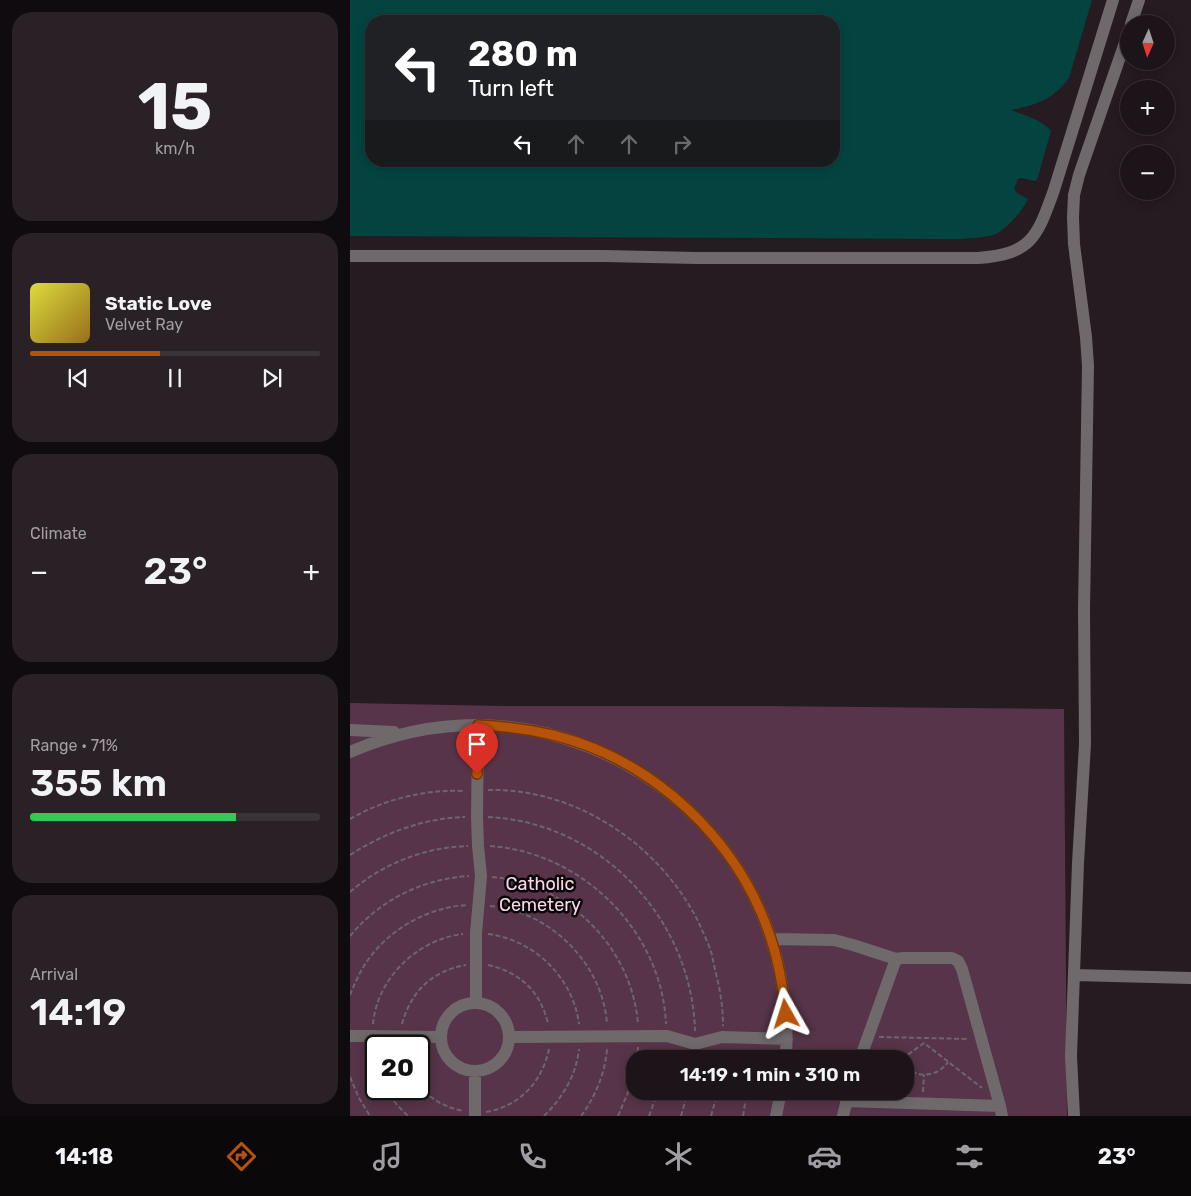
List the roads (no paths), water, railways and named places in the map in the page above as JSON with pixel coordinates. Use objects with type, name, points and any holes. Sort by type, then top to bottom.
[{"type":"lane","points":[[350,256],[978,258],[1011,252],[1032,238],[1040,227],[1046,213],[1113,0]]},
{"type":"lane","points":[[1134,15],[1139,0]]},
{"type":"lane","points":[[1074,1116],[1071,1056],[1078,863],[1085,744],[1084,610],[1088,366],[1074,244],[1073,217],[1074,196],[1079,175],[1120,57]]},
{"type":"lane","points":[[476,1002],[478,905],[481,876],[477,817],[478,725]]},
{"type":"lane","points":[[350,752],[387,738],[412,732],[478,725],[516,728],[554,735],[600,751],[626,764],[659,785],[689,810],[709,831],[727,853],[757,903],[771,939],[783,988],[786,1014],[786,1050]]},
{"type":"lane","points":[[350,730],[412,732]]},
{"type":"lane","points":[[363,746],[366,731]]},
{"type":"lane","points":[[771,939],[834,940],[896,960],[903,958],[952,958],[958,961],[962,969],[1000,1107],[922,1104],[884,1100]]},
{"type":"lane","points":[[863,1050],[896,960]]},
{"type":"lane","points":[[1074,975],[1191,978]]},
{"type":"lane","points":[[476,1002],[489,1005],[499,1013],[506,1024],[509,1037],[506,1050],[499,1060],[488,1068],[476,1070],[462,1068],[451,1061],[443,1050],[440,1037],[442,1025],[453,1010],[464,1004],[476,1002]]},
{"type":"lane","points":[[350,1036],[440,1037]]},
{"type":"lane","points":[[509,1037],[666,1036],[695,1044],[722,1037],[787,1039]]},
{"type":"lane","points":[[476,1070],[476,1114]]},
{"type":"lane","points":[[776,1116],[779,1100]]},
{"type":"lane","points":[[843,1116],[846,1100]]},
{"type":"park label","name":"Catholic Cemetery","points":[[540,894]]}]
